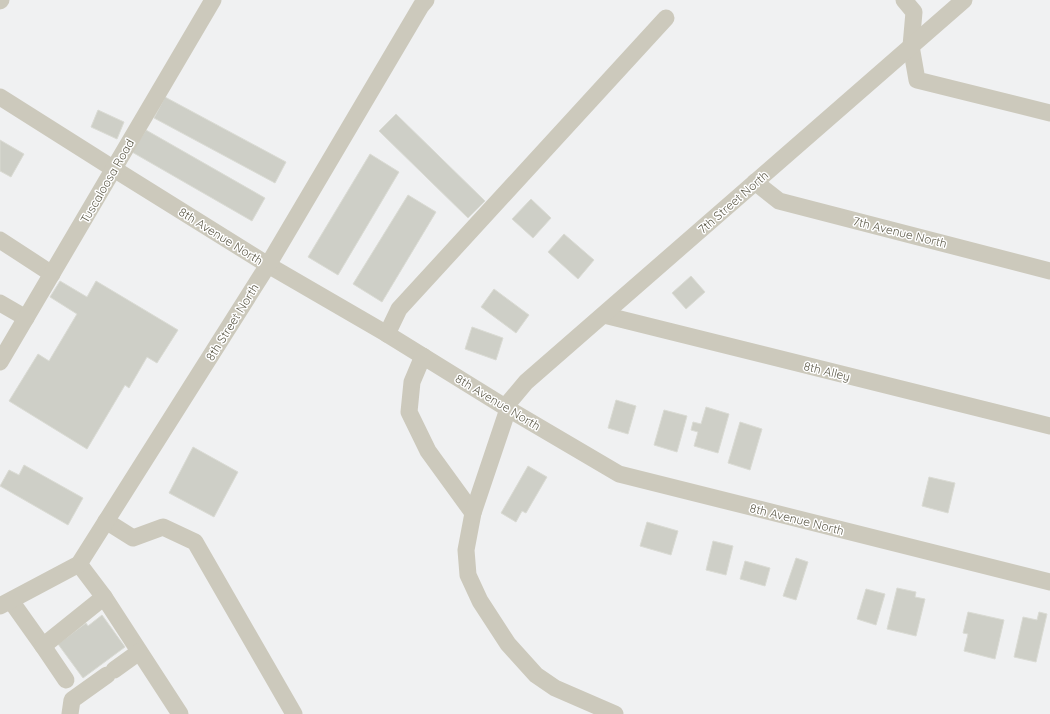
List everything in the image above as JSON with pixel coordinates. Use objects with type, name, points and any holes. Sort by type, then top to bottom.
[{"type":"street","name":"Tuscaloosa Road","points":[[0,362],[213,0]]},
{"type":"street","name":"8th Street North","points":[[5,604],[79,564],[268,265],[421,6],[426,0]]},
{"type":"street","points":[[904,0],[914,12],[911,46],[917,80],[1050,113]]},
{"type":"street","name":"7th Street North","points":[[507,408],[526,382],[964,0]]},
{"type":"street","points":[[387,334],[399,309],[666,18]]},
{"type":"street","name":"8th Avenue North","points":[[0,96],[114,170],[268,265],[387,334],[507,408],[619,474],[1050,582]]},
{"type":"street","name":"7th Avenue North","points":[[755,182],[779,201],[1050,271]]},
{"type":"street","points":[[0,240],[52,274]]},
{"type":"street","points":[[0,302],[26,318]]},
{"type":"street","name":"8th Alley","points":[[604,315],[1050,426]]},
{"type":"street","points":[[423,356],[412,382],[409,412],[428,451],[473,513]]},
{"type":"street","points":[[507,408],[473,513],[466,550],[468,575],[480,601],[508,644],[536,675],[555,688],[615,714]]},
{"type":"street","points":[[106,521],[133,538],[163,526],[195,542],[294,714]]},
{"type":"street","points":[[79,564],[104,597],[180,714]]},
{"type":"street","points":[[43,646],[104,597]]},
{"type":"street","points":[[5,604],[43,646],[66,680]]},
{"type":"street","points":[[70,714],[72,700],[139,652]]},
{"type":"building","points":[[165,97],[286,162],[275,183],[154,118]]},
{"type":"building","points":[[98,110],[124,122],[117,139],[91,127]]},
{"type":"building","points":[[396,114],[485,201],[468,218],[379,131]]},
{"type":"building","points":[[146,130],[265,198],[252,221],[132,152]]},
{"type":"building","points":[[0,140],[24,154],[11,177],[0,171]]},
{"type":"building","points":[[370,154],[399,172],[338,275],[308,257]]},
{"type":"building","points":[[408,195],[436,212],[382,302],[353,284]]},
{"type":"building","points":[[531,199],[551,218],[533,238],[512,219]]},
{"type":"building","points":[[564,234],[594,260],[578,279],[548,252]]},
{"type":"building","points":[[691,276],[705,292],[686,309],[672,293]]},
{"type":"building","points":[[60,281],[87,297],[96,281],[178,330],[157,363],[147,357],[129,388],[125,385],[87,449],[9,401],[38,354],[49,361],[77,314],[50,297]]},
{"type":"building","points":[[494,289],[529,315],[516,333],[481,307]]},
{"type":"building","points":[[472,327],[503,338],[496,360],[465,349]]},
{"type":"building","points":[[616,400],[636,406],[628,434],[608,428]]},
{"type":"building","points":[[706,407],[729,414],[718,453],[694,446],[698,432],[691,430],[693,422],[701,424]]},
{"type":"building","points":[[664,410],[687,416],[677,452],[654,445]]},
{"type":"building","points":[[740,422],[762,429],[750,470],[728,463]]},
{"type":"building","points":[[193,447],[238,472],[214,517],[169,493]]},
{"type":"building","points":[[24,465],[83,498],[68,525],[0,486],[9,470],[19,475]]},
{"type":"building","points":[[528,466],[547,477],[526,513],[522,511],[516,522],[501,513]]},
{"type":"building","points":[[929,477],[955,483],[948,513],[922,506]]},
{"type":"building","points":[[647,522],[678,531],[671,555],[640,546]]},
{"type":"building","points":[[713,541],[733,546],[726,575],[706,570]]},
{"type":"building","points":[[796,558],[808,562],[796,600],[783,596]]},
{"type":"building","points":[[745,561],[770,568],[765,586],[740,579]]},
{"type":"building","points":[[897,588],[916,592],[915,597],[925,599],[916,636],[887,629]]},
{"type":"building","points":[[866,589],[885,594],[876,625],[857,619]]},
{"type":"building","points":[[968,612],[1004,620],[995,659],[964,651],[968,634],[963,633]]},
{"type":"building","points":[[1039,612],[1047,614],[1036,662],[1014,657],[1023,617],[1037,620]]},
{"type":"building","points":[[102,615],[125,647],[83,678],[58,644],[86,623],[88,626]]}]
